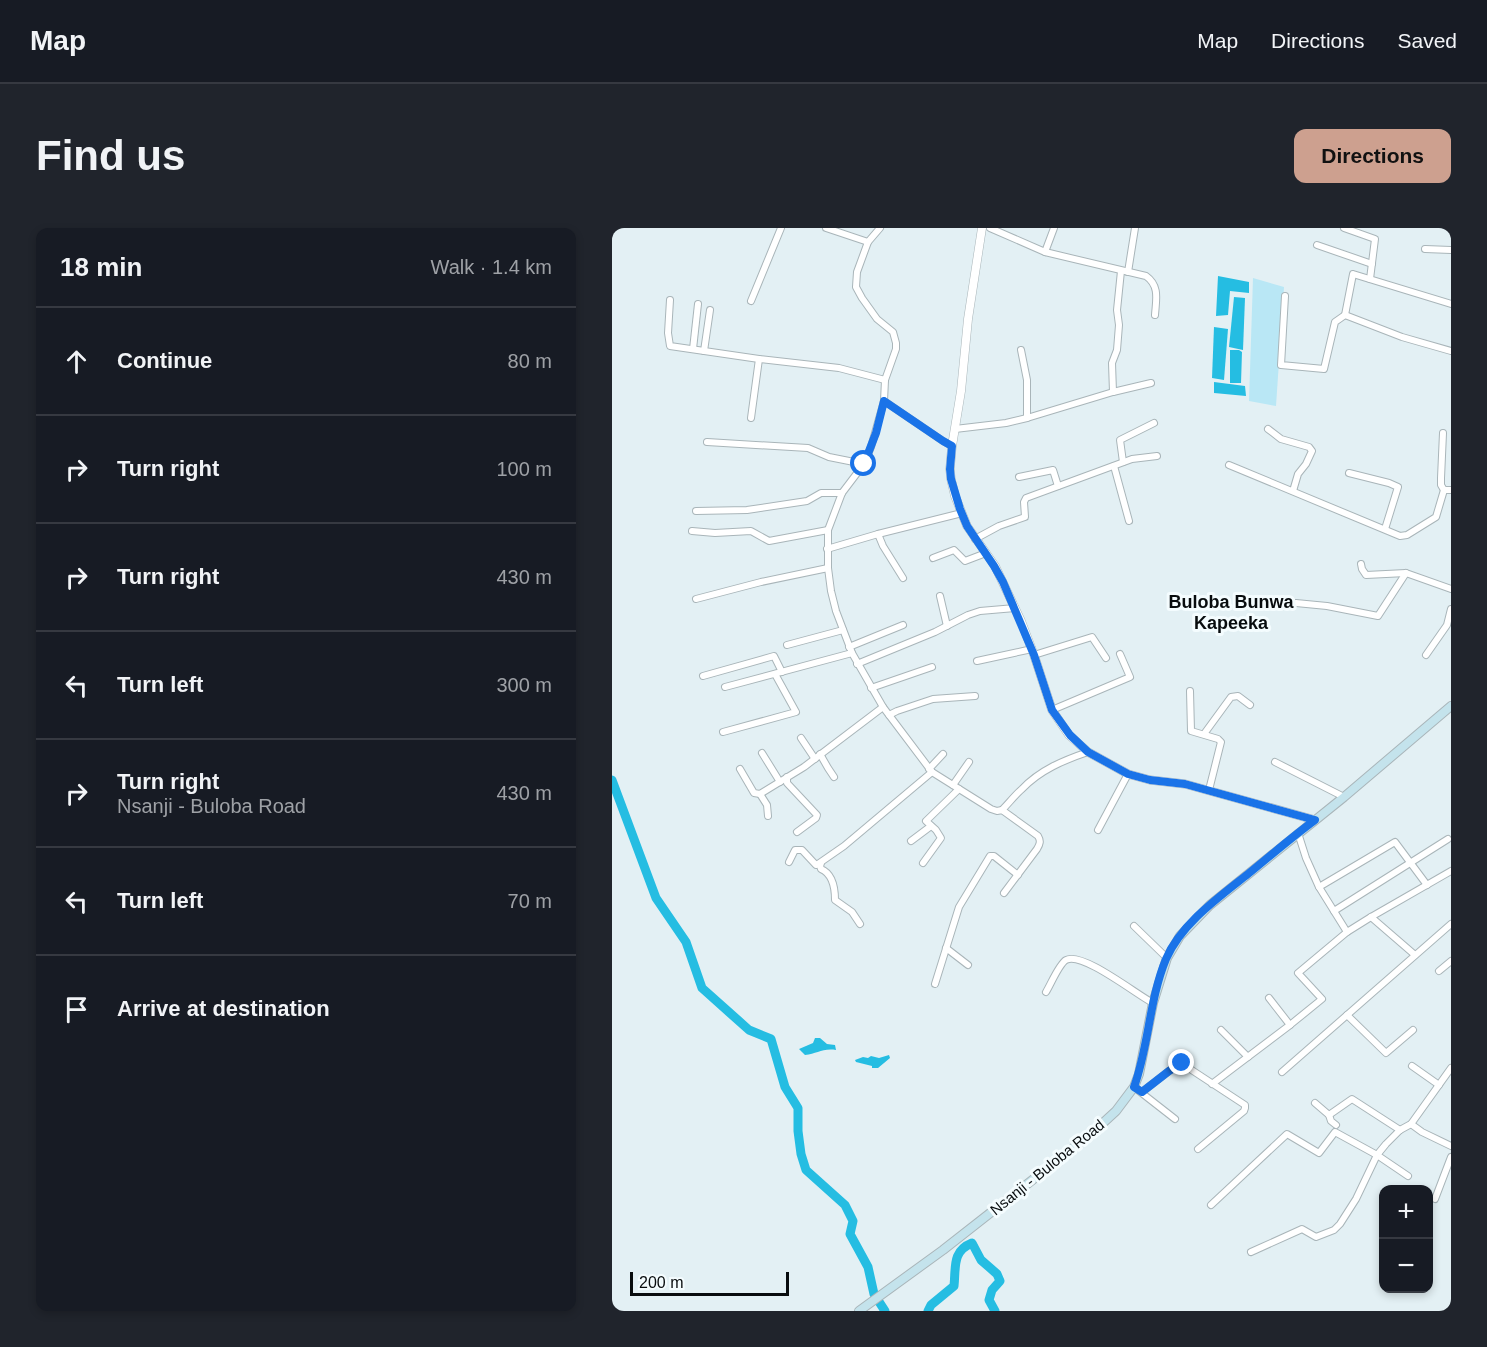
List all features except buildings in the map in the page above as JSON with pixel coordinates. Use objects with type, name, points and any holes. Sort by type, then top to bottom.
[{"type":"main road","name":"Nsanji - Buloba Road","points":[[859,1311],[943,1250],[1091,1134],[1116,1111],[1134,1087],[1139,1074],[1153,1003],[1167,958],[1180,936],[1210,905],[1344,797],[1451,706]]},
{"type":"street","points":[[751,301],[781,228]]},
{"type":"street","points":[[826,228],[868,242]]},
{"type":"street","points":[[880,228],[868,242],[857,272],[856,287],[878,319],[893,332],[896,349],[885,380],[884,401],[876,433],[864,464],[842,493],[828,530],[828,568],[836,611],[850,650],[883,707],[931,770],[991,809],[1002,810],[1036,776],[1068,758],[1088,752]]},
{"type":"street","points":[[982,228],[952,446],[951,479],[967,526],[994,566],[1014,608],[1033,652],[1052,710],[1070,735],[1088,752],[1128,774],[1150,780],[1185,784],[1315,820]]},
{"type":"street","points":[[990,228],[1045,252],[1146,276],[1154,282],[1157,292],[1155,315]]},
{"type":"street","points":[[1045,252],[1054,228]]},
{"type":"street","points":[[1113,392],[1112,363],[1118,350],[1117,310],[1135,228]]},
{"type":"street","points":[[1344,228],[1375,239],[1371,279]]},
{"type":"street","points":[[1317,245],[1372,264]]},
{"type":"street","points":[[1425,249],[1451,250]]},
{"type":"street","points":[[1285,296],[1281,365],[1324,369],[1335,322],[1345,315],[1353,274],[1451,304]]},
{"type":"street","points":[[670,300],[668,333],[670,346],[839,368],[885,380]]},
{"type":"street","points":[[693,349],[698,304]]},
{"type":"street","points":[[704,351],[710,309]]},
{"type":"street","points":[[1345,315],[1402,337],[1451,351]]},
{"type":"street","points":[[1021,350],[1027,380],[1027,418]]},
{"type":"street","points":[[751,418],[759,359]]},
{"type":"street","points":[[955,429],[1006,423],[1151,383]]},
{"type":"street","points":[[884,401],[952,446]]},
{"type":"street","points":[[1123,462],[1120,440],[1154,423]]},
{"type":"street","points":[[1268,429],[1281,439],[1311,448],[1312,451],[1298,474],[1293,491]]},
{"type":"street","points":[[1229,465],[1404,536],[1433,519],[1448,490],[1441,485],[1443,433]]},
{"type":"street","points":[[707,442],[808,448],[829,457],[864,464]]},
{"type":"street","points":[[975,539],[999,526],[1025,517],[1026,498],[1132,459],[1157,456]]},
{"type":"street","points":[[1114,465],[1128,521]]},
{"type":"street","points":[[1019,477],[1053,470],[1058,486]]},
{"type":"street","points":[[1349,472],[1398,487],[1385,529]]},
{"type":"street","points":[[696,511],[747,510],[807,501],[821,493],[842,493]]},
{"type":"street","points":[[827,549],[962,513]]},
{"type":"street","points":[[692,531],[715,533],[751,531],[770,541],[828,530]]},
{"type":"street","points":[[878,534],[903,578]]},
{"type":"street","points":[[933,558],[954,550],[965,561],[986,553]]},
{"type":"street","points":[[1361,564],[1366,574],[1406,573],[1451,589]]},
{"type":"street","points":[[696,599],[828,568]]},
{"type":"street","points":[[1296,603],[1327,606],[1378,616],[1406,573]]},
{"type":"street","points":[[940,596],[946,626]]},
{"type":"street","points":[[857,664],[935,632],[968,615],[980,611],[1014,608]]},
{"type":"street","points":[[1426,655],[1447,625],[1451,609]]},
{"type":"street","points":[[725,687],[850,650],[903,625]]},
{"type":"street","points":[[787,645],[843,630]]},
{"type":"street","points":[[977,662],[1033,652],[1092,637],[1106,658]]},
{"type":"street","points":[[1052,710],[1130,677],[1120,654]]},
{"type":"street","points":[[703,676],[774,656],[782,672]]},
{"type":"street","points":[[871,688],[932,667]]},
{"type":"street","points":[[723,732],[796,712],[775,674]]},
{"type":"street","points":[[1190,691],[1191,731],[1218,739],[1222,745],[1209,790]]},
{"type":"street","points":[[889,715],[933,699],[975,696]]},
{"type":"street","points":[[1204,734],[1232,697],[1238,696],[1250,705]]},
{"type":"street","points":[[740,769],[754,793],[760,794],[804,767],[883,707]]},
{"type":"street","points":[[801,738],[822,760],[834,777]]},
{"type":"street","points":[[762,753],[780,782]]},
{"type":"street","points":[[789,862],[795,850],[802,850],[816,865],[822,862],[844,846],[931,770],[943,754]]},
{"type":"street","points":[[953,785],[969,762]]},
{"type":"street","points":[[1275,762],[1344,797]]},
{"type":"street","points":[[1098,830],[1128,774]]},
{"type":"street","points":[[787,777],[787,783],[817,815],[797,832]]},
{"type":"street","points":[[923,862],[941,838],[926,821],[959,789]]},
{"type":"street","points":[[760,794],[767,805],[768,816]]},
{"type":"street","points":[[1002,810],[1040,839],[1037,849],[1004,894]]},
{"type":"street","points":[[911,841],[931,826]]},
{"type":"street","points":[[1298,833],[1319,887],[1347,933]]},
{"type":"street","points":[[1334,911],[1448,839]]},
{"type":"street","points":[[1319,887],[1395,842],[1426,885]]},
{"type":"street","points":[[935,984],[959,907],[990,856],[1001,860],[1018,875]]},
{"type":"street","points":[[822,862],[821,869],[826,871],[831,878],[835,900],[852,912],[860,924]]},
{"type":"street","points":[[1212,1084],[1322,999],[1298,973],[1347,933],[1371,917],[1451,872]]},
{"type":"street","points":[[1371,917],[1415,955]]},
{"type":"street","points":[[1282,1072],[1451,924]]},
{"type":"street","points":[[1134,926],[1167,958]]},
{"type":"street","points":[[946,948],[968,965]]},
{"type":"street","points":[[1046,992],[1063,962],[1068,958],[1073,958],[1106,972],[1153,1003]]},
{"type":"street","points":[[1439,971],[1451,961]]},
{"type":"street","points":[[1269,998],[1290,1025]]},
{"type":"street","points":[[1347,1015],[1386,1053],[1413,1030]]},
{"type":"street","points":[[1221,1030],[1248,1057]]},
{"type":"street","points":[[1142,1092],[1180,1063],[1245,1105],[1245,1109],[1198,1149]]},
{"type":"street","points":[[1412,1066],[1439,1085]]},
{"type":"street","points":[[1251,1252],[1302,1229],[1316,1237],[1334,1230],[1356,1200],[1377,1155],[1400,1131],[1411,1124],[1451,1068]]},
{"type":"street","points":[[1134,1087],[1175,1119]]},
{"type":"street","points":[[1329,1115],[1352,1099],[1400,1131]]},
{"type":"street","points":[[1315,1103],[1329,1115],[1331,1121],[1336,1125]]},
{"type":"street","points":[[1411,1124],[1451,1146]]},
{"type":"street","points":[[1211,1205],[1287,1134],[1319,1153],[1335,1132],[1377,1155],[1408,1176]]},
{"type":"street","points":[[1435,1199],[1451,1157]]},
{"type":"shaded area","points":[[1253,278],[1284,287],[1276,406],[1249,401]]},
{"type":"water","points":[[1218,276],[1249,282],[1249,293],[1230,291],[1228,315],[1216,316]]},
{"type":"water","points":[[1234,297],[1245,298],[1243,350],[1229,347]]},
{"type":"water","points":[[1214,327],[1228,329],[1224,380],[1212,378]]},
{"type":"water","points":[[1230,350],[1242,352],[1241,383],[1230,383]]},
{"type":"water","points":[[1214,382],[1245,386],[1246,396],[1214,393]]},
{"type":"water","points":[[815,1038],[835,1045],[836,1050],[805,1055],[799,1049],[813,1043]]},
{"type":"water","points":[[889,1055],[890,1058],[878,1068],[872,1068],[872,1066],[855,1060],[863,1057],[879,1058]]},
{"type":"waterway","points":[[612,780],[656,898],[686,942],[702,988],[749,1030],[771,1039],[785,1087],[798,1108],[798,1131],[806,1170],[845,1205],[853,1221],[850,1234],[868,1267],[874,1294],[885,1311]]},
{"type":"waterway","points":[[928,1311],[931,1305],[954,1286],[958,1255],[961,1250],[972,1243],[981,1260],[997,1274],[1000,1281],[992,1290],[989,1300],[995,1311]]},
{"type":"district","name":"Buloba Bunwa Kapeeka","points":[[1231,612]]},
{"type":"route","points":[[864,464],[876,433],[884,401],[952,446],[951,479],[967,526],[1003,582],[1021,621],[1052,710],[1070,735],[1088,752],[1128,774],[1150,780],[1185,784],[1315,820],[1210,905],[1180,936],[1167,958],[1153,1003],[1139,1074],[1134,1087],[1142,1092],[1182,1063]]}]
